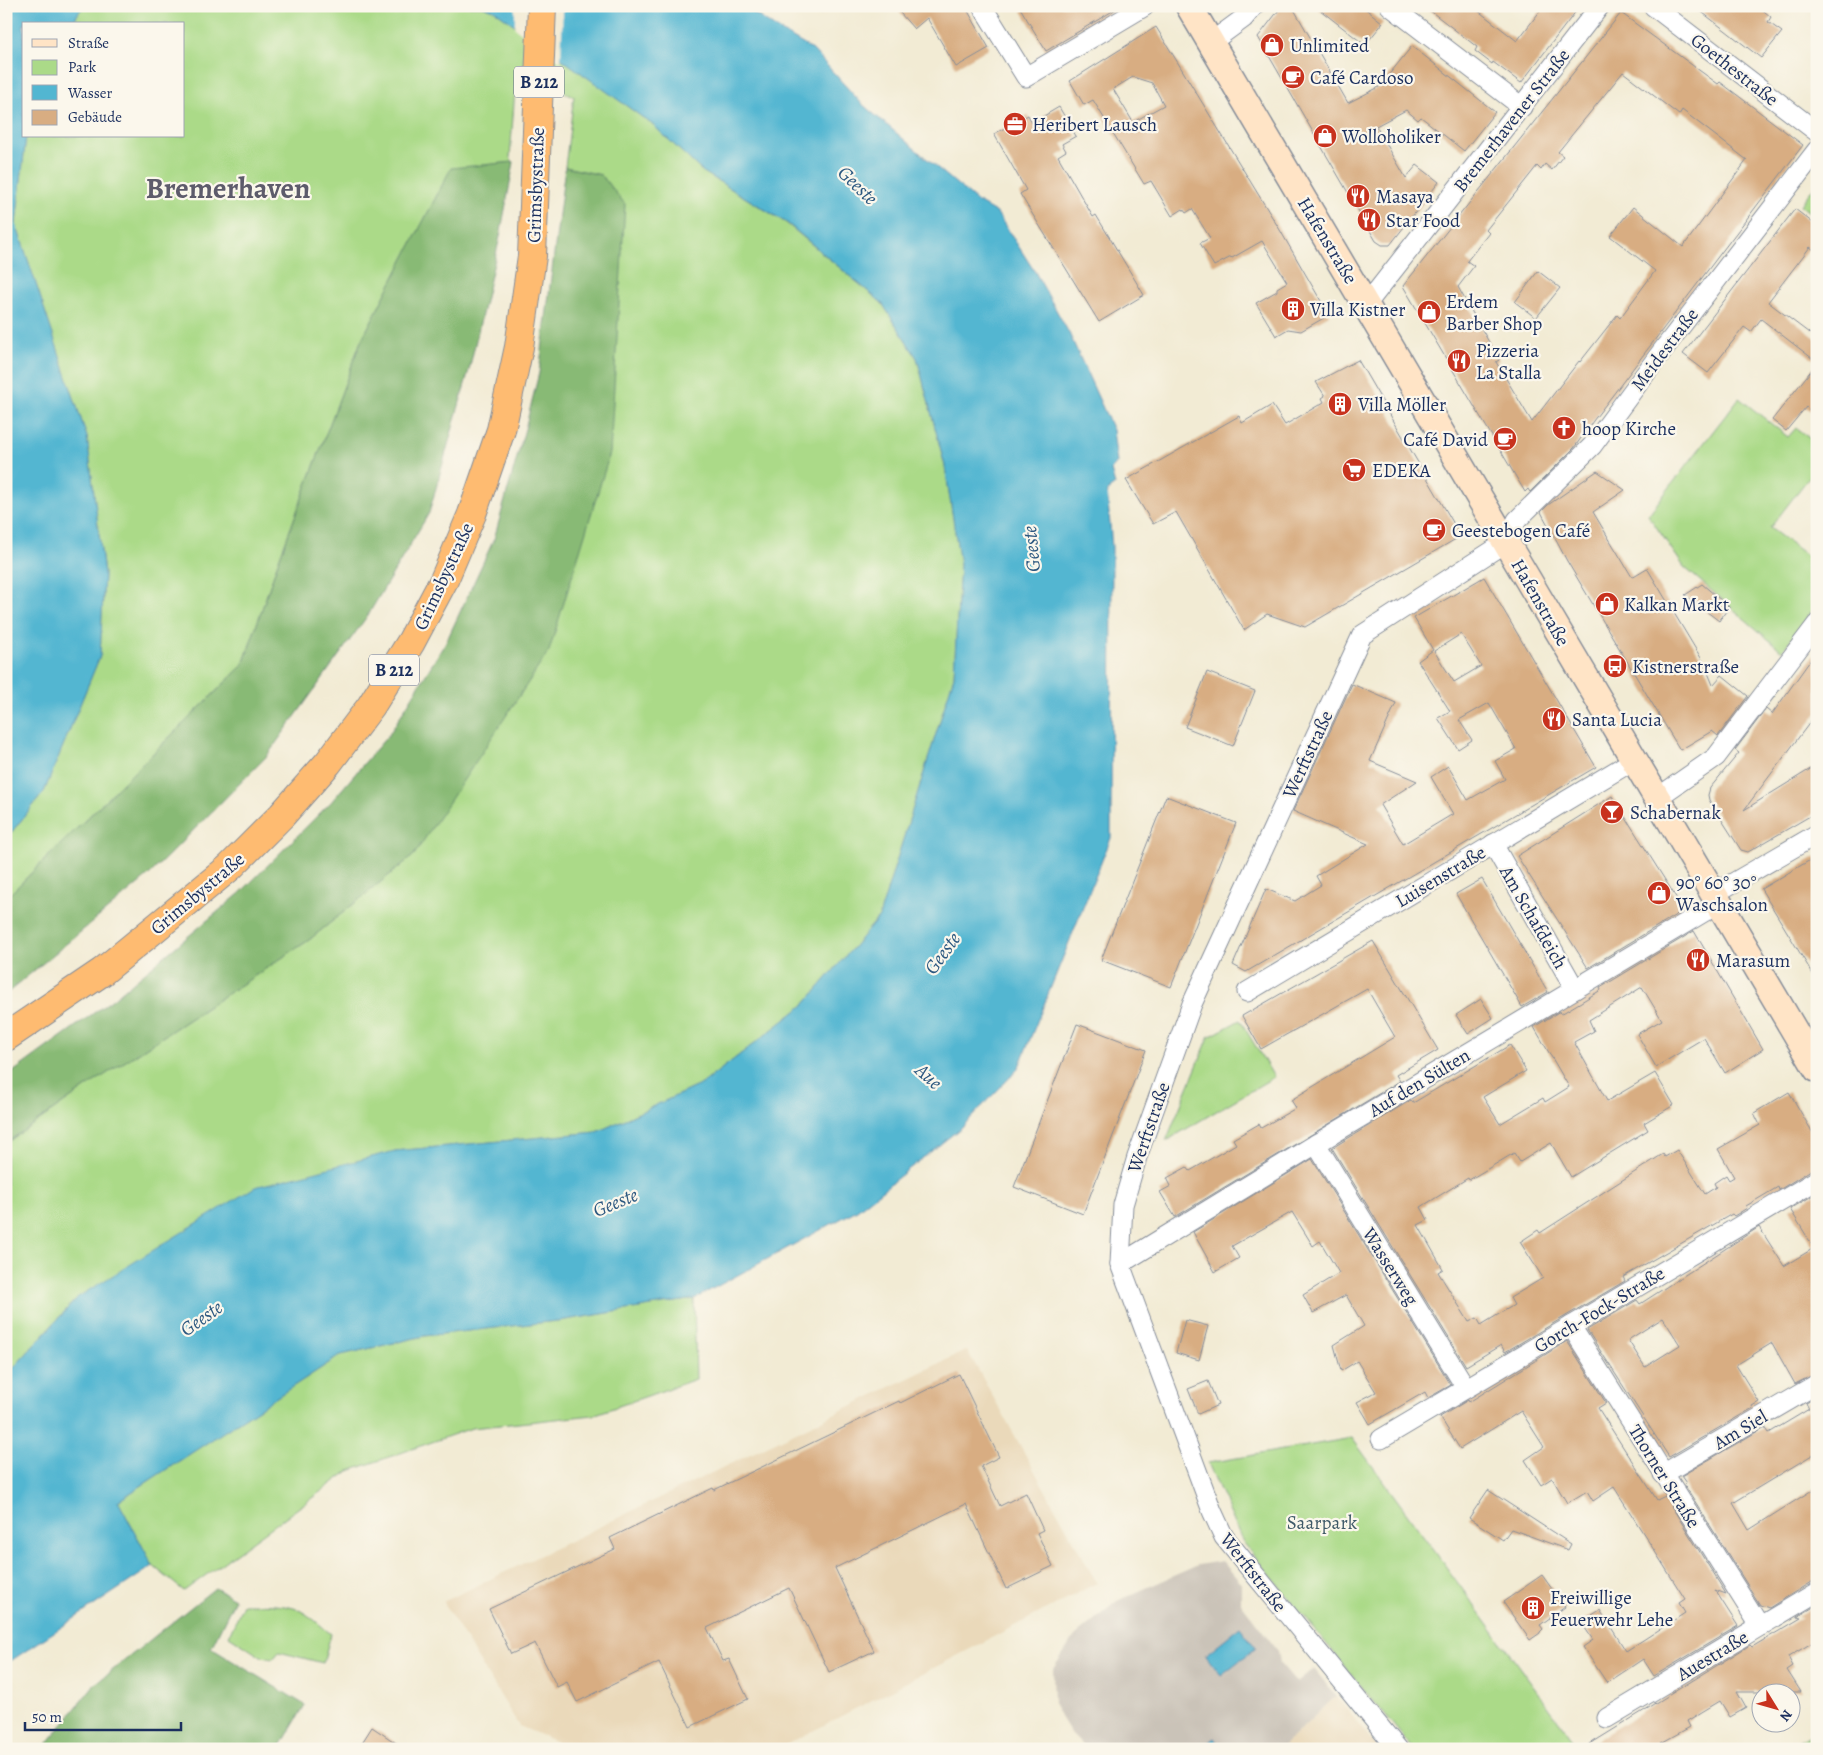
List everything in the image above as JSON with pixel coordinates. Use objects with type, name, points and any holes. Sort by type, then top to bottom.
[{"type":"highway","name":"Grimsbystraße","points":[[6,1037],[102,972],[230,867],[282,815],[328,763],[371,706],[411,642],[448,572],[472,514],[501,430],[519,347],[532,256],[542,6]]},
{"type":"main road","name":"Hafenstraße","points":[[1189,6],[1817,1069]]},
{"type":"street","points":[[982,6],[1026,76],[1145,6]]},
{"type":"street","points":[[1210,42],[1244,18],[1254,6]]},
{"type":"street","points":[[1390,6],[1522,106]]},
{"type":"street","name":"Bremerhavener Straße","points":[[1366,306],[1600,6]]},
{"type":"street","name":"Goethestraße","points":[[1654,6],[1817,132]]},
{"type":"street","name":"Meidestraße","points":[[1506,542],[1517,520],[1592,446],[1662,351],[1817,150]]},
{"type":"street","name":"Werftstraße","points":[[1398,1749],[1224,1537],[1212,1511],[1120,1264],[1123,1205],[1136,1157],[1192,1004],[1362,635],[1506,542]]},
{"type":"street","points":[[1657,798],[1716,757],[1817,624]]},
{"type":"street","name":"Luisenstraße","points":[[1247,992],[1634,760]]},
{"type":"street","points":[[1716,899],[1817,834]]},
{"type":"street","name":"Am Schafdeich","points":[[1493,844],[1575,989]]},
{"type":"street","name":"Auf den Sülten","points":[[1120,1264],[1575,989],[1716,899]]},
{"type":"street","name":"Wasserweg","points":[[1316,1144],[1466,1388]]},
{"type":"street","name":"Gorch-Fock-Straße","points":[[1381,1438],[1817,1180]]},
{"type":"street","name":"Thorner Straße","points":[[1571,1326],[1760,1626]]},
{"type":"street","name":"Am Siel","points":[[1663,1474],[1817,1384]]},
{"type":"street","name":"Auestraße","points":[[1607,1718],[1817,1592]]},
{"type":"shaded area","points":[[967,1350],[1097,1583],[778,1749],[574,1749],[519,1726],[443,1602]]},
{"type":"shaded area","points":[[1222,1561],[1241,1583],[1241,1603],[1278,1651],[1280,1663],[1297,1683],[1314,1669],[1336,1696],[1280,1749],[1087,1749],[1071,1733],[1054,1706],[1053,1669],[1075,1636],[1117,1601],[1198,1565]]},
{"type":"shaded area","points":[[1336,1696],[1379,1749],[1280,1749]]},
{"type":"green space","points":[[85,6],[483,6],[494,10],[653,125],[702,171],[786,223],[882,303],[917,358],[945,466],[960,564],[954,676],[879,917],[805,1004],[702,1084],[597,1132],[395,1151],[78,1297],[6,1376],[6,1143],[94,1082],[309,940],[414,855],[601,175],[565,167],[574,96],[516,75],[510,158],[514,162],[451,169],[361,341],[278,562],[243,665],[6,898],[6,839],[44,792],[100,656],[104,574],[87,437],[16,224],[26,138],[185,138],[185,22],[73,22]]},
{"type":"green space","points":[[514,162],[499,241],[470,366],[429,513],[368,615],[266,757],[149,875],[6,994],[6,898],[243,665],[278,562],[361,341],[451,168]]},
{"type":"green space","points":[[565,167],[601,175],[625,204],[610,453],[549,651],[414,855],[309,940],[94,1082],[6,1143],[6,1077],[113,999],[239,894],[332,801],[390,733],[447,640],[494,539],[539,373]]},
{"type":"green space","points":[[1817,183],[1817,218],[1800,205]]},
{"type":"green space","points":[[1739,398],[1788,437],[1796,428],[1817,444],[1817,467],[1770,528],[1817,563],[1817,605],[1782,651],[1684,567],[1648,515]]},
{"type":"green space","points":[[1240,1020],[1274,1077],[1166,1141],[1209,1037]]},
{"type":"green space","points":[[694,1299],[696,1379],[593,1415],[472,1428],[349,1471],[184,1591],[153,1566],[118,1501],[341,1355],[424,1336],[565,1320]]},
{"type":"green space","name":"Saarpark","points":[[1352,1438],[1579,1749],[1413,1749],[1243,1542],[1208,1463]]},
{"type":"green space","points":[[215,1588],[235,1599],[211,1648],[305,1705],[279,1749],[43,1749],[94,1685]]},
{"type":"green space","points":[[243,1604],[294,1608],[312,1618],[331,1634],[323,1663],[279,1652],[273,1659],[261,1657],[229,1636]]},
{"type":"green space","points":[[1817,1731],[1817,1749],[1786,1749]]},
{"type":"water","points":[[6,6],[85,6],[73,22],[22,22],[22,138],[26,138],[16,224],[87,437],[104,574],[100,656],[44,792],[6,839]]},
{"type":"water","points":[[483,6],[744,6],[774,27],[813,50],[862,104],[978,202],[997,213],[1035,272],[1069,333],[1113,430],[1117,463],[1111,470],[1115,485],[1107,491],[1112,547],[1111,838],[1018,1069],[962,1127],[857,1210],[694,1299],[565,1320],[424,1336],[341,1355],[118,1501],[153,1566],[6,1664],[6,1376],[78,1297],[255,1187],[395,1151],[597,1132],[702,1084],[805,1004],[879,917],[954,676],[960,564],[945,466],[917,358],[882,303],[787,223],[702,171],[653,125],[494,10]]},
{"type":"water","points":[[1240,1627],[1256,1648],[1221,1675],[1205,1655]]},
{"type":"water","points":[[1214,1738],[1222,1749],[1201,1749]]},
{"type":"pier","points":[[515,6],[563,6],[561,62],[515,28]]},
{"type":"building","points":[[894,6],[965,6],[989,48],[956,67],[927,18],[914,29]]},
{"type":"building","points":[[1019,6],[1121,6],[1046,51]]},
{"type":"building","points":[[1282,6],[1292,6],[1348,103],[1379,87],[1412,46],[1495,112],[1464,151],[1421,117],[1418,120],[1406,110],[1376,126],[1406,178],[1417,165],[1439,182],[1390,245],[1382,245],[1376,241],[1258,37]]},
{"type":"building","points":[[1315,6],[1362,6],[1383,23],[1365,45]]},
{"type":"building","points":[[1424,6],[1472,6],[1517,41],[1544,6],[1580,6],[1521,83],[1475,51],[1477,47]]},
{"type":"building","points":[[1694,6],[1758,6],[1771,17],[1768,22],[1782,32],[1761,58]]},
{"type":"building","points":[[1621,13],[1718,84],[1720,82],[1803,145],[1574,448],[1530,492],[1528,489],[1525,492],[1403,286]],"holes":[[[1623,72],[1679,115],[1682,110],[1747,160],[1683,247],[1633,207],[1610,236],[1655,271],[1620,318],[1617,315],[1532,422],[1496,362],[1499,360],[1458,287],[1474,266],[1467,261],[1489,233],[1486,230],[1537,166],[1541,170],[1545,164],[1552,170],[1563,156],[1558,152]]]},
{"type":"building","points":[[1156,27],[1280,230],[1329,315],[1301,331],[1288,329],[1276,336],[1256,303],[1277,291],[1277,288],[1287,282],[1262,241],[1214,266],[1200,243],[1210,238],[1192,209],[1186,213],[1183,209],[1172,216],[1151,181],[1144,184],[1093,100],[1084,105],[1070,81]],"holes":[[[1133,77],[1152,83],[1164,105],[1133,122],[1113,89]]]},
{"type":"building","points":[[1059,107],[1076,136],[1062,144],[1066,151],[1058,156],[1093,217],[1096,215],[1144,295],[1099,322],[1020,194],[1026,190],[994,134],[1028,115],[1032,123]]},
{"type":"building","points":[[1795,209],[1817,226],[1817,252],[1810,247],[1768,302],[1817,339],[1817,362],[1761,319],[1751,332],[1744,327],[1708,373],[1683,354]]},
{"type":"building","points":[[1538,271],[1560,288],[1536,318],[1515,302]]},
{"type":"building","name":"EDEKA","points":[[1358,360],[1461,536],[1305,627],[1267,614],[1244,630],[1176,512],[1153,524],[1126,480],[1239,416],[1242,423],[1272,405],[1285,425],[1324,402],[1322,398],[1325,396],[1316,382]]},
{"type":"building","points":[[1817,363],[1817,416],[1806,407],[1786,431],[1772,420]]},
{"type":"building","points":[[1597,471],[1625,490],[1593,512],[1632,577],[1647,568],[1704,663],[1713,685],[1722,675],[1748,696],[1718,736],[1712,731],[1680,750],[1567,561],[1541,512],[1548,505]]},
{"type":"building","points":[[1484,577],[1596,767],[1246,972],[1233,965],[1266,889],[1295,901],[1321,885],[1316,876],[1368,844],[1293,811],[1352,684],[1396,703],[1370,761],[1417,781],[1380,805],[1403,844],[1453,814],[1431,777],[1448,766],[1468,800],[1505,779],[1495,761],[1516,749],[1489,703],[1459,720],[1472,740],[1458,749],[1438,718],[1450,711],[1418,661],[1433,650],[1414,618]],"holes":[[[1461,634],[1481,666],[1454,682],[1434,651]]]},
{"type":"building","points":[[1702,584],[1729,607],[1719,621],[1685,595]]},
{"type":"building","points":[[1817,651],[1817,713],[1744,810],[1817,765],[1817,812],[1748,852],[1741,850],[1709,800],[1710,788],[1739,753],[1735,750],[1766,709],[1772,714]]},
{"type":"building","points":[[1207,672],[1255,691],[1233,746],[1185,727]]},
{"type":"building","points":[[1166,796],[1236,823],[1171,987],[1101,960]]},
{"type":"building","points":[[1612,796],[1684,910],[1588,968],[1517,856]]},
{"type":"building","points":[[1817,856],[1817,981],[1761,889]]},
{"type":"building","points":[[1482,879],[1548,992],[1522,1007],[1456,894]]},
{"type":"building","points":[[1694,931],[1763,1049],[1725,1073],[1704,1038],[1656,1067],[1637,1034],[1662,1020],[1642,987],[1589,1020],[1594,1031],[1574,1042],[1607,1101],[1655,1073],[1674,1105],[1644,1123],[1648,1130],[1571,1177],[1551,1143],[1520,1162],[1514,1153],[1421,1207],[1428,1220],[1418,1225],[1443,1269],[1438,1272],[1469,1322],[1477,1318],[1481,1325],[1514,1305],[1510,1298],[1543,1278],[1520,1242],[1538,1230],[1540,1233],[1663,1154],[1665,1157],[1677,1150],[1705,1194],[1716,1187],[1714,1183],[1726,1175],[1729,1180],[1734,1177],[1718,1149],[1760,1125],[1754,1113],[1789,1092],[1817,1140],[1817,1169],[1811,1170],[1779,1190],[1778,1187],[1746,1206],[1747,1208],[1734,1216],[1732,1214],[1623,1277],[1625,1281],[1505,1352],[1501,1345],[1466,1366],[1332,1148],[1411,1100],[1413,1103],[1510,1045],[1526,1071],[1483,1097],[1500,1124],[1543,1098],[1545,1102],[1569,1087],[1534,1027],[1560,1011],[1561,1014],[1601,990],[1600,988]]},
{"type":"building","points":[[1373,941],[1438,1050],[1396,1075],[1400,1081],[1175,1217],[1160,1192],[1171,1186],[1167,1178],[1187,1167],[1190,1171],[1236,1144],[1233,1139],[1259,1124],[1261,1128],[1296,1108],[1291,1100],[1395,1037],[1367,989],[1261,1049],[1242,1016]]},
{"type":"building","points":[[1481,999],[1493,1018],[1468,1034],[1456,1015]]},
{"type":"building","points":[[1077,1024],[1146,1050],[1083,1214],[1014,1187]]},
{"type":"building","points":[[1312,1159],[1451,1385],[1428,1398],[1425,1392],[1370,1424],[1357,1402],[1376,1392],[1357,1361],[1341,1371],[1334,1345],[1364,1326],[1346,1295],[1313,1313],[1303,1295],[1339,1273],[1320,1241],[1313,1246],[1292,1212],[1232,1246],[1239,1258],[1215,1272],[1193,1232]]},
{"type":"building","points":[[1817,1193],[1817,1373],[1795,1384],[1772,1343],[1736,1365],[1759,1402],[1752,1406],[1753,1408],[1669,1457],[1587,1330],[1637,1300],[1640,1304],[1759,1227],[1784,1266],[1814,1248],[1790,1209]],"holes":[[[1663,1318],[1680,1345],[1645,1367],[1628,1340]]]},
{"type":"building","points":[[1185,1320],[1208,1326],[1199,1360],[1176,1353]]},
{"type":"building","points":[[1567,1341],[1606,1403],[1598,1408],[1657,1500],[1665,1496],[1726,1594],[1715,1590],[1738,1626],[1654,1676],[1643,1659],[1607,1683],[1583,1647],[1593,1640],[1581,1622],[1600,1610],[1626,1651],[1685,1613],[1679,1603],[1685,1599],[1614,1487],[1593,1501],[1587,1491],[1567,1503],[1552,1478],[1541,1485],[1525,1460],[1544,1447],[1521,1411],[1460,1449],[1440,1417],[1468,1400],[1469,1402]]},
{"type":"building","points":[[959,1374],[999,1457],[981,1466],[1000,1506],[1026,1493],[1043,1530],[1037,1533],[1053,1566],[1006,1589],[966,1504],[835,1568],[874,1651],[829,1672],[789,1588],[707,1628],[723,1661],[729,1659],[748,1699],[690,1727],[659,1662],[577,1702],[567,1682],[557,1687],[535,1643],[511,1654],[489,1609],[615,1549],[610,1538]]},
{"type":"building","points":[[1208,1381],[1218,1405],[1198,1414],[1188,1389]]},
{"type":"building","points":[[1817,1397],[1817,1452],[1733,1503],[1749,1530],[1817,1487],[1817,1581],[1811,1582],[1769,1608],[1760,1605],[1684,1484],[1686,1483],[1681,1476],[1765,1427],[1769,1433],[1809,1409],[1806,1403]]},
{"type":"building","points":[[1488,1490],[1571,1544],[1568,1550],[1511,1529],[1503,1540],[1469,1518]]},
{"type":"building","name":"Freiwillige Feuerwehr Lehe","points":[[1542,1575],[1565,1607],[1540,1625],[1543,1629],[1530,1640],[1503,1602]]},
{"type":"building","points":[[1817,1605],[1817,1640],[1788,1657],[1793,1666],[1787,1670],[1795,1682],[1750,1682],[1750,1692],[1737,1692],[1746,1708],[1730,1717],[1720,1701],[1687,1721],[1690,1727],[1661,1743],[1665,1749],[1582,1749],[1750,1645],[1752,1647],[1801,1618],[1797,1617]]},
{"type":"building","points":[[372,1727],[405,1749],[358,1749]]},
{"type":"place","name":"Unlimited","points":[[1272,45]]},
{"type":"place","name":"Café Cardoso","points":[[1293,77]]},
{"type":"place","name":"Heribert Lausch","points":[[1015,124]]},
{"type":"place","name":"Wolloholiker","points":[[1325,136]]},
{"type":"place","name":"Masaya","points":[[1358,196]]},
{"type":"place","name":"Star Food","points":[[1369,220]]},
{"type":"place","name":"Villa Kistner","points":[[1293,309]]},
{"type":"place","name":"Erdem Barber Shop","points":[[1429,312]]},
{"type":"place","name":"Pizzeria La Stalla","points":[[1459,361]]},
{"type":"place","name":"Villa Möller","points":[[1340,404]]},
{"type":"place","name":"hoop Kirche","points":[[1564,428]]},
{"type":"place","name":"Café David","points":[[1505,439]]},
{"type":"place","name":"EDEKA","points":[[1354,470]]},
{"type":"place","name":"Geestebogen Café","points":[[1434,530]]},
{"type":"place","name":"Kalkan Markt","points":[[1607,604]]},
{"type":"place","name":"Kistnerstraße","points":[[1615,666]]},
{"type":"place","name":"Santa Lucia","points":[[1554,719]]},
{"type":"place","name":"Schabernak","points":[[1612,812]]},
{"type":"place","name":"90° 60° 30° Waschsalon","points":[[1659,893]]},
{"type":"place","name":"Marasum","points":[[1698,960]]},
{"type":"place","name":"Freiwillige Feuerwehr Lehe","points":[[1533,1608]]},
{"type":"district","name":"Bremerhaven","points":[[228,188]]},
{"type":"water label","name":"Geeste","points":[[858,185]]},
{"type":"water label","name":"Geeste","points":[[1031,549]]},
{"type":"water label","name":"Geeste","points":[[942,953]]},
{"type":"water label","name":"Aue","points":[[929,1076]]},
{"type":"water label","name":"Geeste","points":[[615,1202]]},
{"type":"water label","name":"Geeste","points":[[201,1318]]}]
